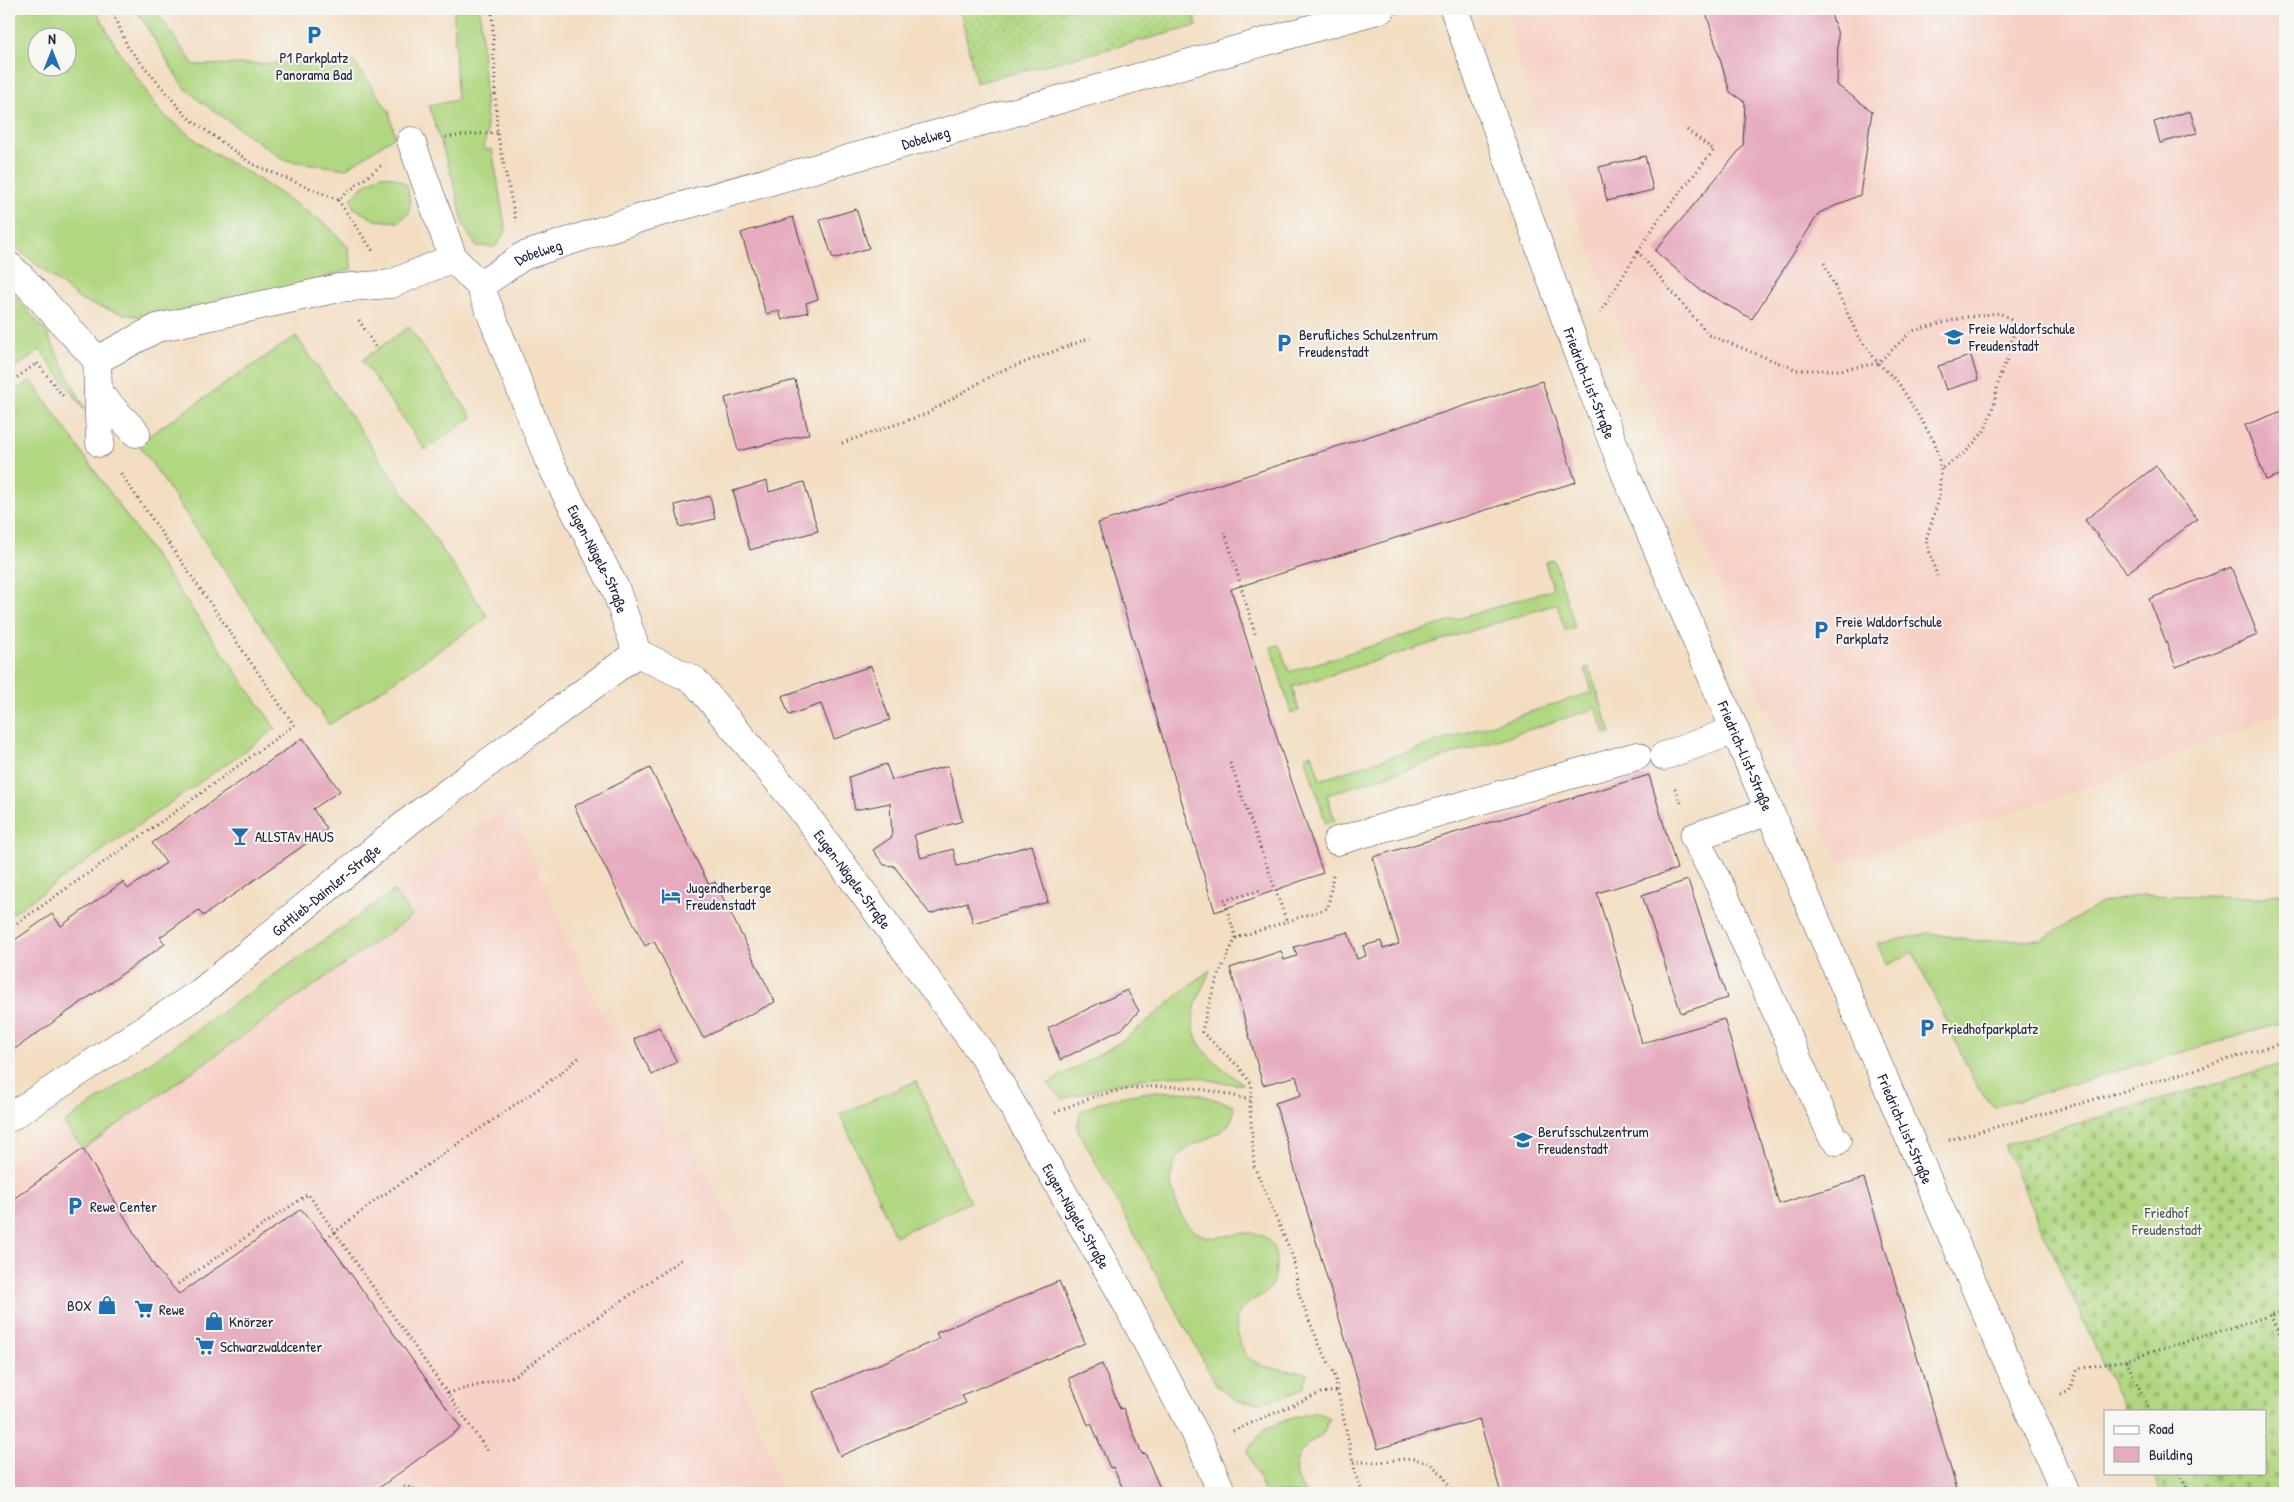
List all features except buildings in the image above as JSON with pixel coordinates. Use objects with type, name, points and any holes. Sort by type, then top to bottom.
[{"type":"street","name":"Dobelweg","points":[[480,286],[523,256],[650,215],[1382,9]]},
{"type":"street","name":"Friedrich-List-Straße","points":[[1454,9],[1577,351],[1627,478],[1915,1151],[2065,1493]]},
{"type":"street","points":[[411,141],[453,258],[480,286]]},
{"type":"street","points":[[97,360],[157,328],[339,288],[391,284],[453,258]]},
{"type":"street","points":[[9,266],[97,360],[100,443]]},
{"type":"street","name":"Eugen-Nägele-Straße","points":[[480,286],[549,460],[616,590],[637,653],[694,680],[799,806],[985,1058],[1120,1291],[1201,1445],[1222,1493]]},
{"type":"street","points":[[98,393],[136,433]]},
{"type":"street","name":"Gottlieb-Daimler-Straße","points":[[9,1118],[201,992],[412,818],[637,653]]},
{"type":"street","points":[[1664,756],[1735,730]]},
{"type":"street","points":[[1337,841],[1637,756]]},
{"type":"street","points":[[1770,811],[1694,837],[1720,886],[1832,1136],[1837,1141]]},
{"type":"path","points":[[112,9],[127,46],[186,116],[252,164],[338,200],[379,259],[391,284]]},
{"type":"path","points":[[492,9],[497,132],[523,256]]},
{"type":"path","points":[[1577,351],[1658,220],[1714,150],[1687,130]]},
{"type":"path","points":[[338,200],[411,141],[497,132]]},
{"type":"path","points":[[1638,252],[1709,335],[1797,370],[1840,370],[1878,363],[1912,331],[1966,316],[2000,313],[2016,323],[2009,354],[1999,379],[1994,404],[1985,430],[1966,452],[1941,469]]},
{"type":"path","points":[[1824,263],[1858,336],[1878,363],[1898,382],[1935,443],[1941,469],[1939,499],[1926,540],[1937,576]]},
{"type":"path","points":[[842,443],[926,414],[996,373],[1090,338]]},
{"type":"path","points":[[9,383],[37,363],[65,399]]},
{"type":"path","points":[[9,929],[294,725],[100,443]]},
{"type":"path","points":[[1225,532],[1256,637]]},
{"type":"path","points":[[1230,763],[1287,922]]},
{"type":"path","points":[[1236,938],[1224,900],[1260,891]]},
{"type":"path","points":[[1328,908],[1236,938],[1222,964],[1208,1002],[1202,1032],[1240,1067],[1252,1085],[1250,1100],[1254,1166],[1293,1257],[1299,1295],[1318,1342],[1334,1373],[1353,1462],[1363,1493]]},
{"type":"path","points":[[1915,1151],[1966,1134],[2121,1092],[2285,1042]]},
{"type":"path","points":[[326,1239],[376,1200],[557,1076],[581,1056]]},
{"type":"path","points":[[1026,1128],[1070,1106],[1128,1089],[1163,1085],[1201,1087],[1250,1100]]},
{"type":"path","points":[[178,1284],[308,1194],[489,1453]]},
{"type":"path","points":[[448,1393],[514,1376],[683,1258]]},
{"type":"path","points":[[2061,1395],[2069,1391],[2078,1369],[2126,1360],[2285,1311]]},
{"type":"path","points":[[2270,1315],[2285,1345]]},
{"type":"path","points":[[2126,1360],[2150,1410]]},
{"type":"path","points":[[1201,1445],[1321,1393],[1338,1391]]},
{"type":"path","points":[[1353,1462],[1380,1462],[1411,1458],[1429,1463],[1443,1475],[1452,1492],[1428,1493]]},
{"type":"path","points":[[2180,1474],[2189,1493]]},
{"type":"path","points":[[396,1493],[405,1486],[425,1492]]},
{"type":"shaded area","name":"Freie Waldorfschule Freudenstadt","points":[[1517,9],[2285,9],[2285,710],[2246,728],[2099,783],[1949,832],[1839,863],[1763,704],[1729,610],[1518,64],[1511,19]]},
{"type":"shaded area","points":[[509,803],[598,1007],[650,1089],[670,1137],[685,1132],[751,1261],[732,1272],[728,1348],[783,1493],[9,1493],[9,1164],[394,891]]},
{"type":"green space","points":[[9,9],[95,9],[117,48],[160,112],[210,151],[252,175],[326,224],[348,247],[352,269],[226,305],[167,319],[127,315],[82,301],[9,242]]},
{"type":"green space","points":[[136,9],[154,9],[194,65],[354,62],[389,111],[395,136],[346,169],[284,160],[200,101],[182,85]]},
{"type":"green space","points":[[454,9],[480,9],[487,130],[484,150],[492,149],[506,231],[495,247],[476,246],[464,226],[453,180],[429,106],[457,100]]},
{"type":"green space","points":[[960,9],[1193,9],[1197,26],[976,83]]},
{"type":"green space","points":[[381,175],[394,177],[407,185],[410,202],[409,213],[398,222],[375,220],[354,208],[351,199],[361,188]]},
{"type":"green space","points":[[9,289],[46,332],[86,411],[40,350],[9,372]]},
{"type":"green space","points":[[409,327],[472,417],[425,450],[362,360]]},
{"type":"green space","points":[[296,336],[488,617],[329,725],[138,443]]},
{"type":"green space","points":[[31,380],[276,729],[9,916],[9,395]]},
{"type":"green space","points":[[1554,560],[1575,627],[1565,630],[1557,604],[1292,687],[1299,711],[1291,713],[1271,647],[1279,645],[1289,672],[1553,589],[1545,562]]},
{"type":"green space","points":[[1589,667],[1611,734],[1606,735],[1596,708],[1327,795],[1335,821],[1326,824],[1305,756],[1312,754],[1320,780],[1592,692],[1585,668]]},
{"type":"green space","points":[[394,891],[412,916],[83,1149],[64,1123]]},
{"type":"green space","points":[[2285,892],[2285,1022],[1994,1107],[1977,1087],[1913,952],[1887,965],[1877,944],[1929,933],[1977,941],[2043,939],[2101,903],[2141,895],[2261,897]]},
{"type":"green space","points":[[1210,970],[1195,1007],[1193,1021],[1195,1033],[1205,1052],[1243,1084],[1189,1076],[1157,1077],[1125,1082],[1063,1099],[1048,1084],[1130,1035]]},
{"type":"green space","name":"Friedhof Freudenstadt","points":[[2285,1063],[2285,1493],[2161,1493],[2152,1474],[2266,1474],[2266,1410],[2124,1410],[2004,1145]]},
{"type":"green space","points":[[916,1081],[970,1202],[895,1236],[840,1114]]},
{"type":"green space","points":[[1156,1091],[1194,1093],[1233,1105],[1233,1116],[1228,1125],[1211,1137],[1181,1153],[1175,1161],[1171,1175],[1172,1189],[1181,1215],[1188,1224],[1202,1235],[1215,1237],[1251,1233],[1267,1239],[1273,1247],[1276,1265],[1272,1285],[1239,1313],[1236,1320],[1237,1332],[1245,1354],[1255,1362],[1269,1367],[1307,1373],[1304,1388],[1265,1401],[1248,1402],[1237,1400],[1217,1386],[1077,1128],[1081,1111],[1117,1098]]},
{"type":"green space","points":[[1318,1412],[1330,1419],[1320,1437],[1310,1442],[1304,1448],[1295,1468],[1298,1481],[1307,1493],[1265,1493],[1247,1451],[1265,1429],[1291,1418]]},
{"type":"place","name":"P1 Parkplatz Panorama Bad","points":[[314,35]]},
{"type":"place","name":"Freie Waldorfschule Freudenstadt","points":[[1954,337]]},
{"type":"place","name":"Berufliches Schulzentrum Freudenstadt","points":[[1284,343]]},
{"type":"place","name":"Freie Waldorfschule Parkplatz","points":[[1821,630]]},
{"type":"place","name":"ALLSTAv HAUS","points":[[240,836]]},
{"type":"place","name":"Jugendherberge Freudenstadt","points":[[671,896]]},
{"type":"place","name":"Friedhofparkplatz","points":[[1927,1028]]},
{"type":"place","name":"Berufsschulzentrum Freudenstadt","points":[[1523,1140]]},
{"type":"place","name":"Rewe Center","points":[[75,1206]]},
{"type":"place","name":"BOX","points":[[107,1305]]},
{"type":"place","name":"Rewe","points":[[144,1309]]},
{"type":"place","name":"Knörzer","points":[[214,1321]]},
{"type":"place","name":"Schwarzwaldcenter","points":[[205,1346]]}]
